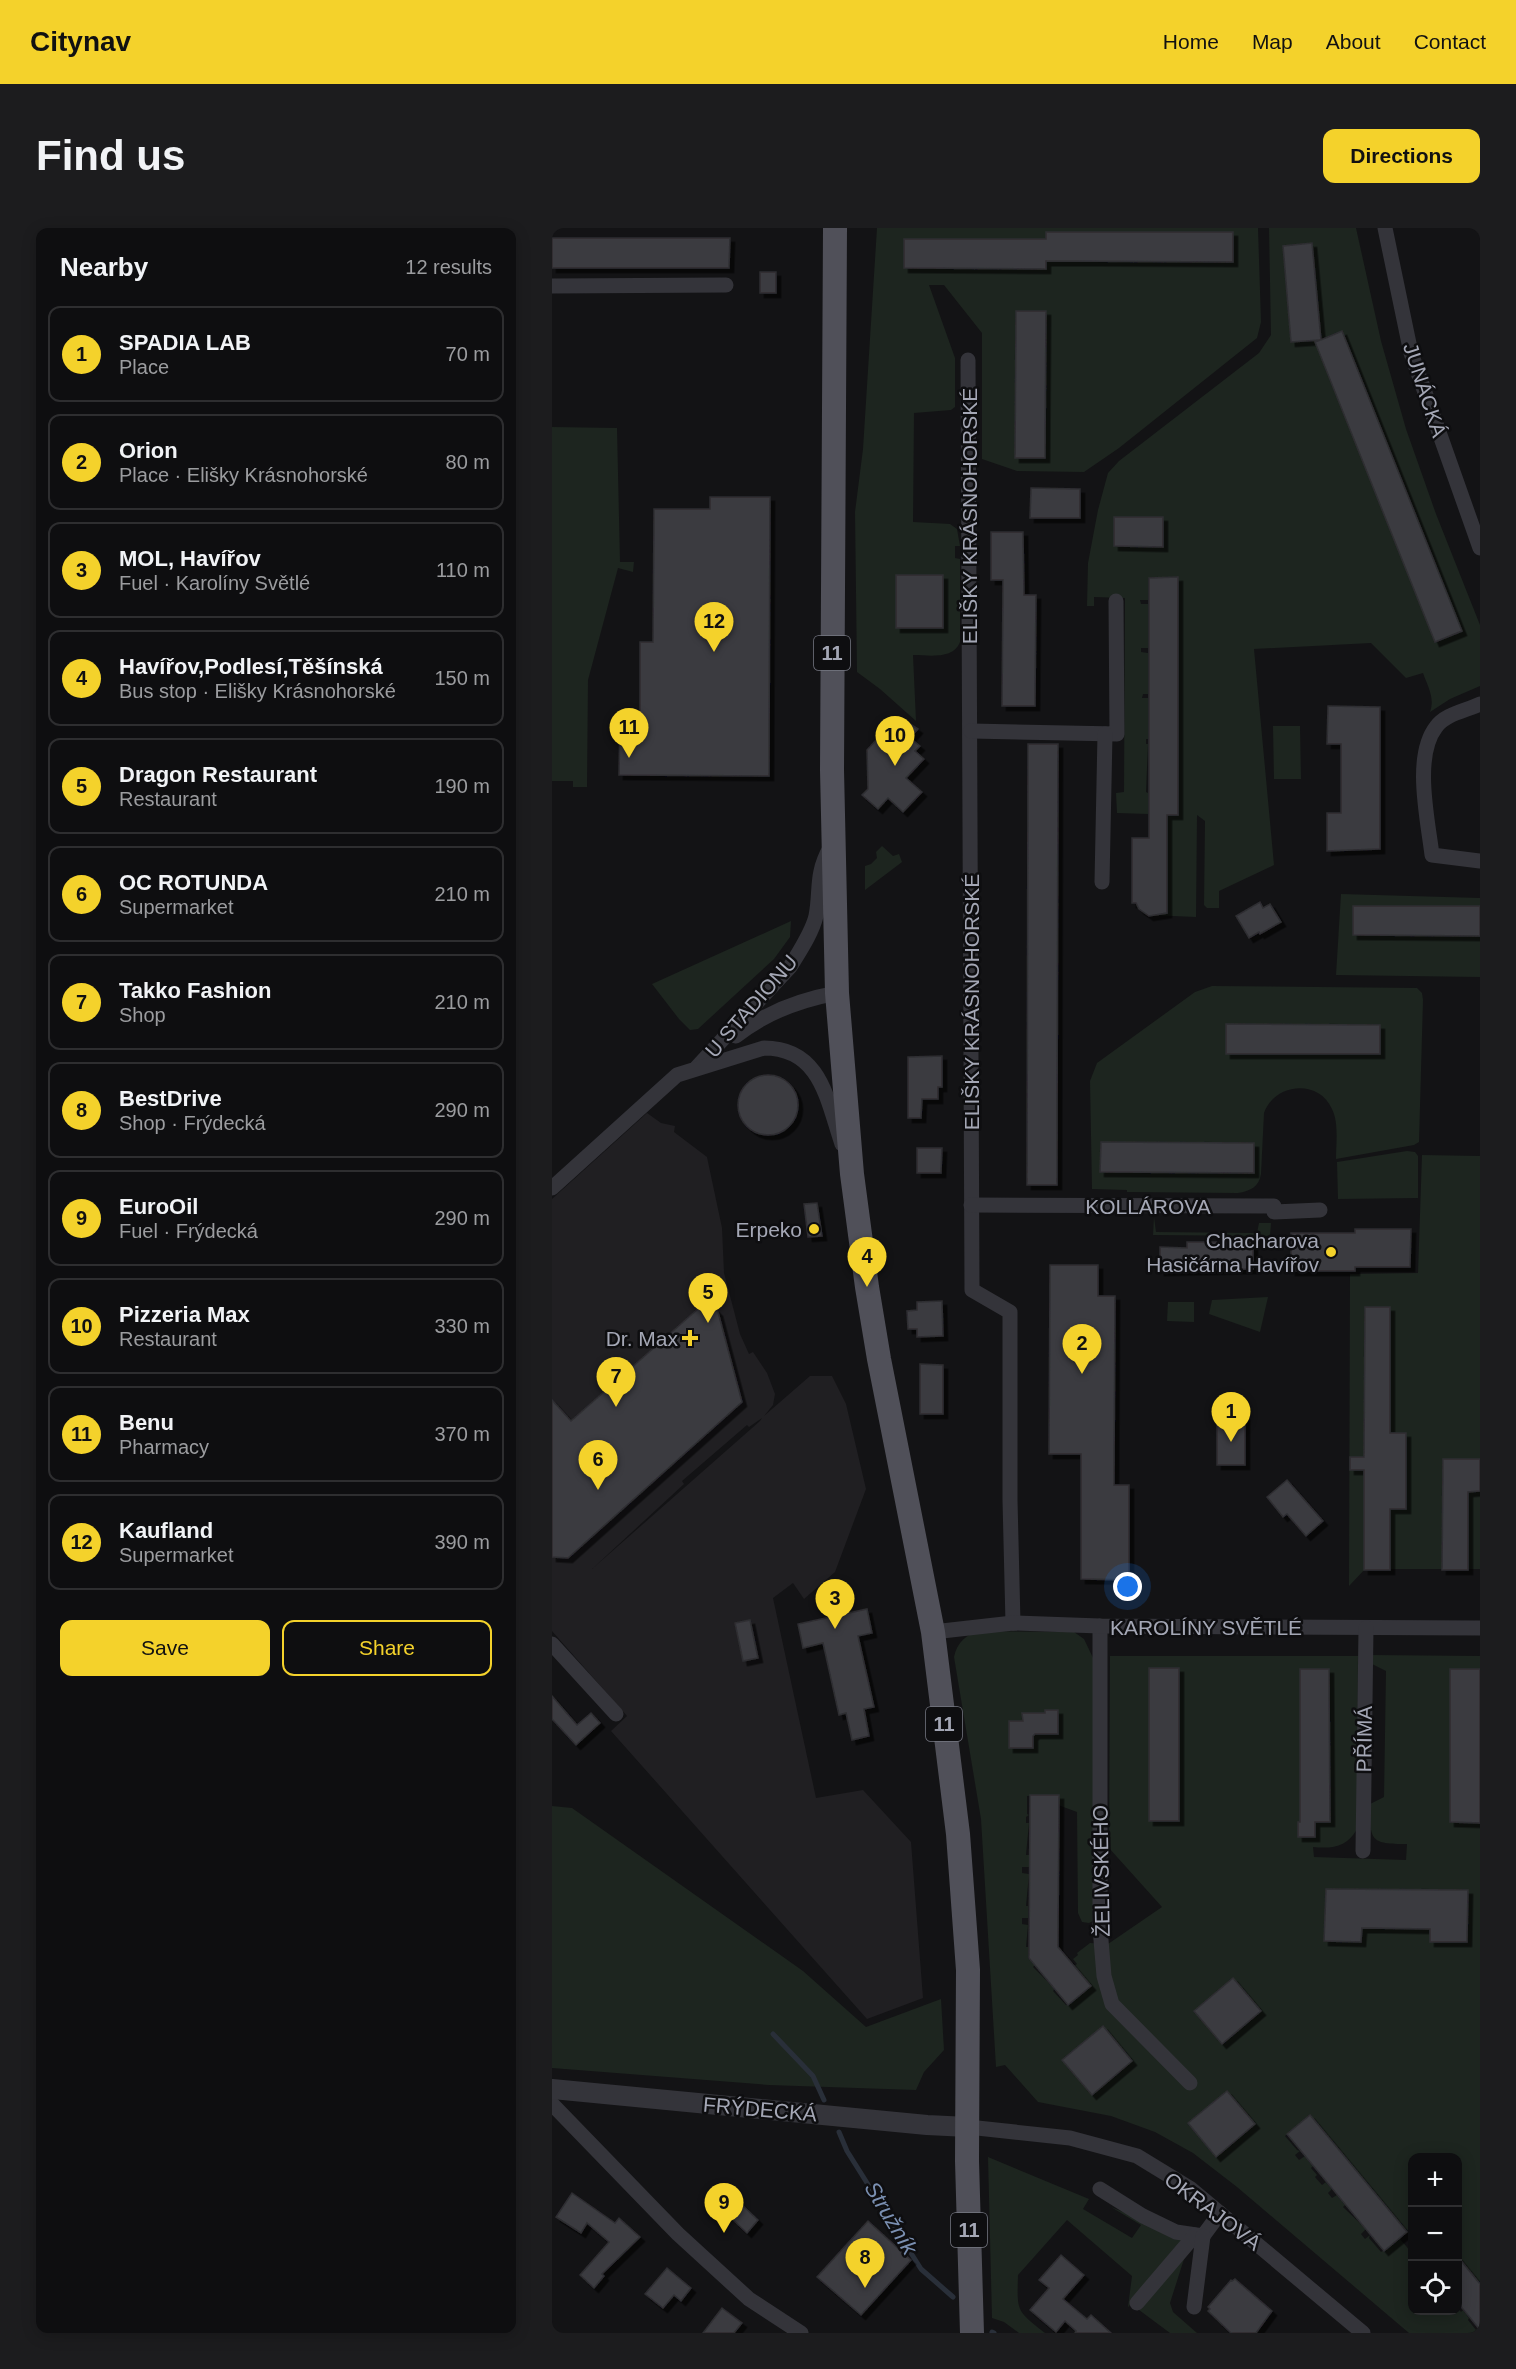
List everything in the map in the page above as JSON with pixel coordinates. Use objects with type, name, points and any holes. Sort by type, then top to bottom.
[{"type":"main road","name":"11","points":[[835,228],[832,770],[837,993],[852,1174],[879,1359],[933,1632],[958,1834],[968,1970],[972,2333]]},
{"type":"street","name":"JUNÁCKÁ","points":[[1385,228],[1411,353],[1480,548]]},
{"type":"street","points":[[552,286],[726,285]]},
{"type":"street","name":"ELIŠKY KRÁSNOHORSKÉ","points":[[968,360],[972,1290],[1010,1312],[1010,1500],[1013,1623]]},
{"type":"street","points":[[970,731],[1117,734],[1116,601]]},
{"type":"street","points":[[1480,704],[1452,714],[1436,726],[1426,744],[1423,770],[1432,855],[1480,861]]},
{"type":"street","points":[[1102,882],[1105,734]]},
{"type":"street","name":"U STADIONU","points":[[697,1067],[790,967],[798,954],[816,918],[817,886],[823,860],[833,842]]},
{"type":"street","name":"U STADIONU","points":[[697,1067],[749,1025],[772,1012],[814,997],[837,993]]},
{"type":"street","name":"U STADIONU","points":[[552,1188],[677,1075],[764,1048],[786,1051],[806,1062],[819,1079],[852,1174]]},
{"type":"street","name":"KOLLÁROVA","points":[[971,1205],[1274,1206],[1274,1212],[1320,1210]]},
{"type":"street","name":"KAROLÍNY SVĚTLÉ","points":[[933,1632],[1013,1623],[1100,1626],[1480,1628]]},
{"type":"street","name":"ŽELIVSKÉHO","points":[[1100,1626],[1100,1917],[1104,1976],[1112,2004],[1190,2083]]},
{"type":"street","name":"PŘÍMÁ","points":[[1363,1851],[1366,1628]]},
{"type":"street","points":[[552,1644],[616,1714]]},
{"type":"street","name":"FRÝDECKÁ","points":[[552,2089],[968,2127]]},
{"type":"street","points":[[552,2104],[696,2250],[749,2299],[801,2333]]},
{"type":"street","name":"OKRAJOVÁ","points":[[968,2127],[1070,2139],[1137,2156],[1191,2189],[1363,2333]]},
{"type":"street","points":[[1100,2190],[1176,2232],[1199,2235]]},
{"type":"street","points":[[1137,2303],[1220,2213]]},
{"type":"street","points":[[1194,2307],[1199,2235]]},
{"type":"shaded area","points":[[877,228],[1258,228],[1261,322],[1257,338],[1119,448],[1084,472],[1017,471],[982,459],[982,333],[944,285],[929,285],[955,358],[955,407],[951,410],[914,413],[913,522],[950,524],[957,529],[960,546],[955,546],[955,558],[960,559],[960,642],[957,648],[946,654],[913,655],[916,721],[857,672],[855,512],[863,449]]},
{"type":"shaded area","points":[[1269,228],[1356,228],[1381,341],[1406,429],[1436,514],[1480,625],[1480,686],[1450,699],[1430,712],[1431,697],[1423,673],[1406,678],[1371,643],[1254,649],[1274,865],[1219,891],[1219,908],[1207,908],[1204,905],[1205,821],[1197,815],[1196,917],[1149,915],[1161,815],[1177,815],[1177,577],[1148,578],[1148,600],[1140,600],[1141,604],[1148,604],[1148,648],[1141,648],[1141,652],[1148,653],[1148,694],[1143,694],[1142,698],[1148,698],[1146,792],[1148,793],[1148,814],[1117,813],[1116,793],[1124,792],[1125,598],[1094,597],[1094,606],[1087,606],[1088,563],[1108,473],[1119,461],[1259,353],[1271,335]]},
{"type":"shaded area","points":[[552,427],[617,428],[620,562],[634,562],[633,572],[618,568],[588,680],[587,787],[573,787],[573,781],[552,781]]},
{"type":"shaded area","points":[[1273,726],[1300,726],[1301,779],[1274,779]]},
{"type":"shaded area","points":[[882,846],[893,856],[899,854],[902,862],[865,890],[865,866],[877,858],[876,852]]},
{"type":"shaded area","points":[[1341,894],[1480,898],[1480,977],[1336,975]]},
{"type":"shaded area","points":[[791,921],[790,937],[774,959],[698,1029],[690,1030],[652,984]]},
{"type":"shaded area","points":[[1212,986],[1417,988],[1422,993],[1423,1000],[1419,1142],[1414,1145],[1336,1159],[1336,1127],[1332,1109],[1317,1092],[1296,1089],[1277,1096],[1269,1103],[1264,1113],[1261,1174],[1256,1185],[1250,1190],[1238,1193],[1127,1192],[1127,1190],[1092,1189],[1090,1081],[1097,1063],[1195,992]]},
{"type":"shaded area","points":[[647,1113],[661,1123],[675,1126],[674,1132],[707,1157],[722,1228],[724,1273],[740,1334],[749,1354],[753,1352],[767,1373],[775,1394],[773,1405],[764,1416],[810,1376],[832,1376],[846,1404],[866,1489],[835,1572],[804,1599],[793,1583],[773,1598],[816,1798],[863,1790],[911,1842],[923,1998],[867,2019],[611,1731],[627,1716],[552,1631],[552,1199]],"holes":[[[762,1418],[592,1569],[684,1484],[682,1481],[747,1425],[749,1427]]]},
{"type":"shaded area","points":[[1407,1151],[1415,1152],[1418,1156],[1418,1198],[1338,1199],[1337,1162]]},
{"type":"shaded area","points":[[1422,1155],[1480,1156],[1480,1569],[1365,1569],[1349,1586],[1350,1274],[1418,1273]]},
{"type":"shaded area","points":[[1154,1217],[1156,1232],[1257,1233],[1259,1223],[1271,1223],[1270,1236],[1153,1235]]},
{"type":"shaded area","points":[[1268,1297],[1260,1332],[1209,1314],[1212,1300]]},
{"type":"shaded area","points":[[1168,1302],[1194,1302],[1194,1322],[1167,1321]]},
{"type":"shaded area","points":[[980,1631],[1074,1632],[1084,1639],[1094,1660],[1093,1921],[1082,1922],[1078,1913],[1077,1812],[1058,1805],[1058,1795],[1027,1796],[1027,1814],[1029,1815],[1026,1817],[1026,1823],[1029,1823],[1026,1855],[1029,1855],[1029,1867],[1022,1867],[1022,1873],[1029,1874],[1026,1906],[1028,1906],[1028,1918],[1022,1918],[1022,1924],[1028,1925],[1026,1947],[1028,1947],[1028,1958],[1066,2005],[1074,1966],[1077,1964],[1073,1959],[1078,1955],[1077,1953],[1090,1943],[1108,1944],[1162,1907],[1109,1848],[1110,1656],[1358,1656],[1357,1829],[1349,1840],[1339,1846],[1313,1847],[1314,1857],[1406,1860],[1407,1844],[1379,1841],[1372,1833],[1370,1804],[1384,1797],[1386,1671],[1370,1663],[1370,1655],[1480,1656],[1480,2285],[1462,2262],[1462,2153],[1408,2153],[1408,2230],[1406,2232],[1309,2116],[1285,2136],[1300,2151],[1295,2155],[1299,2160],[1305,2156],[1313,2166],[1311,2168],[1317,2175],[1315,2177],[1322,2185],[1326,2182],[1332,2189],[1328,2193],[1332,2198],[1337,2195],[1345,2205],[1343,2207],[1366,2229],[1361,2234],[1365,2239],[1370,2235],[1369,2238],[1381,2252],[1402,2237],[1400,2239],[1408,2248],[1408,2315],[1462,2315],[1463,2310],[1468,2320],[1476,2330],[1478,2328],[1480,2333],[1409,2333],[1237,2187],[1193,2153],[1155,2132],[1111,2116],[1038,2102],[1005,2065],[996,2067],[981,1819],[954,1657],[963,1639]]},
{"type":"shaded area","points":[[552,1806],[572,1808],[803,1971],[866,2027],[941,1999],[944,2050],[924,2072],[916,2090],[769,2085],[552,2068]]},
{"type":"shaded area","points":[[988,2157],[1089,2199],[1083,2209],[1132,2238],[1141,2225],[1111,2207],[1197,2243],[1184,2259],[1170,2303],[1173,2312],[1197,2333],[1170,2333],[1131,2304],[1128,2307],[1132,2276],[1067,2220],[1018,2275],[1020,2309],[1045,2333],[1019,2333],[1004,2322],[992,2318]]},
{"type":"building","points":[[1046,232],[1233,232],[1233,262],[1046,261],[1046,269],[904,268],[904,239],[1046,239]]},
{"type":"building","points":[[552,238],[730,238],[729,268],[552,268]]},
{"type":"building","points":[[1312,243],[1321,340],[1342,331],[1462,631],[1435,642],[1315,342],[1320,340],[1291,342],[1283,246]]},
{"type":"building","points":[[760,272],[776,272],[776,293],[760,293]]},
{"type":"building","points":[[1016,311],[1046,311],[1045,458],[1015,458]]},
{"type":"building","points":[[1031,488],[1080,489],[1080,518],[1030,518]]},
{"type":"building","points":[[710,497],[770,497],[769,776],[619,775],[620,718],[640,718],[640,642],[653,642],[654,509],[710,509]]},
{"type":"building","points":[[1114,517],[1163,517],[1163,547],[1114,546]]},
{"type":"building","points":[[991,532],[1023,532],[1024,595],[1036,595],[1035,706],[1002,706],[1003,580],[991,580]]},
{"type":"building","points":[[896,575],[943,575],[943,628],[896,628]]},
{"type":"building","points":[[1178,577],[1178,815],[1167,815],[1167,913],[1149,916],[1139,909],[1136,903],[1132,903],[1132,838],[1149,838],[1149,578]]},
{"type":"building","points":[[1328,706],[1380,707],[1380,849],[1327,851],[1327,813],[1341,813],[1341,744],[1327,744]]},
{"type":"building","points":[[902,719],[918,729],[910,738],[920,746],[915,751],[924,759],[906,778],[922,792],[903,812],[888,798],[878,809],[862,795],[868,789],[867,750],[886,729],[890,733]]},
{"type":"building","points":[[1028,744],[1058,744],[1057,1185],[1027,1185]]},
{"type":"building","points":[[1260,902],[1263,908],[1270,904],[1281,922],[1249,938],[1236,916]]},
{"type":"building","points":[[1353,906],[1480,906],[1480,936],[1353,935]]},
{"type":"building","points":[[1226,1024],[1380,1025],[1380,1054],[1226,1054]]},
{"type":"building","points":[[942,1056],[942,1087],[938,1087],[938,1099],[922,1099],[921,1118],[908,1118],[908,1057]]},
{"type":"building","points":[[768,1075],[785,1080],[793,1088],[798,1105],[793,1122],[785,1130],[768,1135],[751,1130],[743,1122],[738,1105],[743,1088],[751,1080]]},
{"type":"building","points":[[1101,1142],[1254,1143],[1254,1173],[1100,1172]]},
{"type":"building","points":[[917,1148],[942,1148],[941,1173],[917,1173]]},
{"type":"building","points":[[817,1203],[822,1236],[808,1237],[804,1204]]},
{"type":"building","points":[[1355,1229],[1411,1229],[1410,1267],[1355,1267],[1355,1271],[1291,1271],[1291,1233],[1355,1233]]},
{"type":"building","points":[[1187,1242],[1253,1242],[1253,1269],[1160,1271],[1160,1247],[1187,1248]]},
{"type":"building","points":[[1050,1265],[1098,1265],[1098,1296],[1115,1296],[1114,1485],[1129,1485],[1129,1580],[1081,1579],[1081,1454],[1049,1454]]},
{"type":"building","points":[[707,1301],[718,1312],[742,1402],[568,1558],[552,1557],[552,1400],[571,1421]]},
{"type":"building","points":[[942,1301],[943,1336],[917,1337],[917,1329],[908,1329],[907,1311],[917,1310],[917,1302]]},
{"type":"building","points":[[1365,1307],[1390,1307],[1390,1433],[1406,1433],[1406,1509],[1390,1509],[1390,1570],[1364,1570],[1364,1470],[1350,1470],[1350,1457],[1364,1457]]},
{"type":"building","points":[[920,1364],[943,1365],[943,1414],[920,1414]]},
{"type":"building","points":[[1217,1416],[1245,1416],[1245,1465],[1217,1465]]},
{"type":"building","points":[[1443,1459],[1480,1459],[1480,1491],[1468,1492],[1468,1570],[1442,1570]]},
{"type":"building","points":[[1287,1480],[1323,1521],[1306,1536],[1287,1514],[1283,1517],[1267,1497]]},
{"type":"building","points":[[867,1609],[872,1633],[858,1636],[874,1707],[864,1709],[869,1736],[852,1740],[846,1713],[839,1715],[823,1643],[803,1648],[798,1624]]},
{"type":"building","points":[[750,1620],[758,1658],[743,1661],[735,1623]]},
{"type":"building","points":[[1149,1668],[1179,1668],[1179,1821],[1149,1821]]},
{"type":"building","points":[[1300,1669],[1329,1669],[1330,1822],[1315,1822],[1315,1837],[1298,1837],[1298,1822],[1300,1822]]},
{"type":"building","points":[[1450,1669],[1480,1669],[1480,1823],[1450,1822]]},
{"type":"building","points":[[552,1696],[577,1725],[591,1713],[600,1723],[576,1745],[552,1719]]},
{"type":"building","points":[[1045,1710],[1058,1710],[1058,1734],[1035,1734],[1033,1748],[1009,1748],[1009,1721],[1023,1721],[1022,1713],[1045,1713]]},
{"type":"building","points":[[1030,1795],[1059,1795],[1058,1947],[1091,1986],[1068,2005],[1029,1958]]},
{"type":"building","points":[[1326,1889],[1468,1890],[1467,1942],[1430,1942],[1430,1929],[1362,1928],[1361,1942],[1324,1941]]},
{"type":"building","points":[[1233,1978],[1261,2011],[1222,2044],[1194,2011]]},
{"type":"building","points":[[1103,2026],[1132,2061],[1092,2095],[1062,2060]]},
{"type":"building","points":[[1227,2091],[1255,2124],[1216,2157],[1188,2123]]},
{"type":"building","points":[[1310,2115],[1407,2232],[1384,2251],[1287,2134]]},
{"type":"building","points":[[572,2193],[615,2223],[619,2218],[640,2237],[602,2274],[604,2276],[594,2288],[580,2275],[609,2242],[587,2223],[581,2233],[556,2217]]},
{"type":"building","points":[[741,2204],[758,2220],[747,2233],[729,2216]]},
{"type":"building","points":[[868,2221],[911,2260],[861,2315],[817,2277]]},
{"type":"building","points":[[1061,2255],[1084,2275],[1063,2299],[1087,2319],[1091,2315],[1111,2333],[1075,2333],[1076,2331],[1065,2321],[1056,2332],[1030,2310],[1049,2288],[1039,2280]]},
{"type":"building","points":[[1462,2262],[1480,2284],[1480,2330],[1462,2308]]},
{"type":"building","points":[[667,2268],[691,2288],[681,2301],[674,2295],[663,2308],[645,2294]]},
{"type":"building","points":[[1235,2279],[1272,2311],[1256,2333],[1231,2333],[1208,2311],[1210,2309],[1208,2307],[1231,2280]]},
{"type":"building","points":[[722,2308],[742,2323],[734,2333],[703,2333]]},
{"type":"waterway","name":"Stružník","points":[[773,2034],[813,2076],[824,2100]]},
{"type":"waterway","name":"Stružník","points":[[839,2132],[847,2151],[921,2269],[953,2297]]},
{"type":"place","name":"Kaufland","points":[[714,652]]},
{"type":"place","name":"Benu","points":[[629,758]]},
{"type":"place","name":"Pizzeria Max","points":[[895,766]]},
{"type":"place","name":"Erpeko","points":[[814,1229]]},
{"type":"place","name":"Chacharova Hasičárna Havířov","points":[[1331,1252]]},
{"type":"place","name":"Havířov,Podlesí,Těšínská","points":[[867,1287]]},
{"type":"place","name":"Dragon Restaurant","points":[[708,1323]]},
{"type":"place","name":"Dr. Max","points":[[690,1338]]},
{"type":"place","name":"Orion","points":[[1082,1374]]},
{"type":"place","name":"Takko Fashion","points":[[616,1407]]},
{"type":"place","name":"SPADIA LAB","points":[[1231,1442]]},
{"type":"place","name":"OC ROTUNDA","points":[[598,1490]]},
{"type":"place","name":"MOL, Havířov","points":[[835,1629]]},
{"type":"place","name":"EuroOil","points":[[724,2233]]},
{"type":"place","name":"BestDrive","points":[[865,2288]]}]
